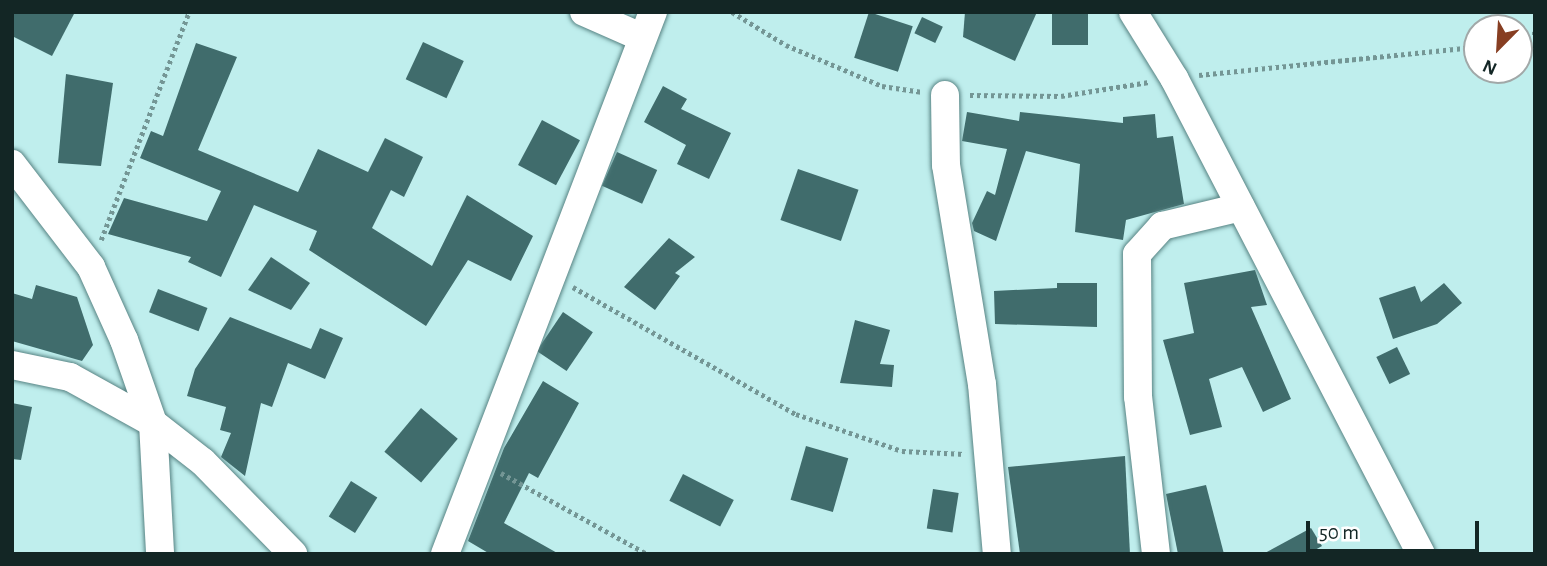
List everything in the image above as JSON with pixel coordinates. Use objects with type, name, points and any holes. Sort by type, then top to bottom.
[{"type":"street","points":[[584,12],[641,37]]},
{"type":"street","points":[[445,554],[641,37],[653,12]]},
{"type":"street","points":[[1133,12],[1174,78],[1421,554]]},
{"type":"street","points":[[945,95],[946,165],[987,455],[998,554]]},
{"type":"street","points":[[12,163],[91,267],[153,423],[160,554]]},
{"type":"street","points":[[1156,554],[1138,397],[1137,254],[1162,226],[1241,207]]},
{"type":"street","points":[[12,365],[70,377],[153,423],[203,462],[293,554]]},
{"type":"path","points":[[91,267],[189,12]]},
{"type":"path","points":[[732,12],[786,45],[882,86],[945,95],[1061,96],[1174,78],[1463,48]]},
{"type":"path","points":[[551,275],[796,414],[902,451],[987,455]]},
{"type":"path","points":[[480,461],[647,554]]},
{"type":"building","points":[[12,12],[75,12],[52,56],[12,36]]},
{"type":"building","points":[[869,12],[913,26],[898,72],[854,58]]},
{"type":"building","points":[[965,12],[1037,12],[1015,61],[963,37]]},
{"type":"building","points":[[1052,12],[1088,12],[1088,45],[1052,45]]},
{"type":"building","points":[[922,17],[943,27],[935,43],[914,33]]},
{"type":"building","points":[[423,42],[464,61],[446,98],[406,79]]},
{"type":"building","points":[[196,43],[237,57],[198,150],[298,192],[318,149],[368,172],[385,138],[423,157],[404,197],[391,190],[372,228],[432,266],[467,195],[533,236],[511,281],[468,260],[426,326],[309,250],[317,231],[254,205],[221,277],[188,262],[191,257],[108,234],[124,198],[207,221],[221,191],[140,158],[151,131],[163,136]]},
{"type":"building","points":[[66,74],[113,83],[101,166],[58,163]]},
{"type":"building","points":[[663,86],[687,99],[681,109],[731,133],[709,179],[677,164],[686,145],[644,122]]},
{"type":"building","points":[[967,112],[1019,121],[1020,112],[1123,123],[1123,117],[1155,114],[1157,138],[1173,136],[1184,204],[1126,220],[1123,240],[1075,232],[1080,164],[1026,151],[996,241],[974,231],[972,223],[987,191],[995,195],[1007,149],[962,141]]},
{"type":"building","points":[[542,120],[580,140],[556,185],[518,165]]},
{"type":"building","points":[[617,152],[657,170],[642,204],[602,186]]},
{"type":"building","points":[[798,169],[859,190],[841,241],[780,220]]},
{"type":"building","points":[[669,238],[695,257],[675,273],[680,276],[655,310],[624,287]]},
{"type":"building","points":[[271,257],[310,283],[291,310],[248,290]]},
{"type":"building","points":[[1255,270],[1267,305],[1251,307],[1291,399],[1263,412],[1242,367],[1209,379],[1222,427],[1190,435],[1163,340],[1194,333],[1184,283]]},
{"type":"building","points":[[1057,283],[1097,283],[1097,327],[995,324],[994,291],[1057,288]]},
{"type":"building","points":[[1444,283],[1462,303],[1437,324],[1393,339],[1379,298],[1415,286],[1421,302]]},
{"type":"building","points":[[36,285],[77,297],[93,345],[82,361],[12,341],[12,293],[32,299]]},
{"type":"building","points":[[158,289],[207,308],[199,331],[149,312]]},
{"type":"building","points":[[563,312],[593,332],[567,371],[537,351]]},
{"type":"building","points":[[230,317],[311,349],[320,328],[343,338],[325,379],[288,363],[272,407],[261,403],[245,476],[221,457],[231,433],[220,430],[226,407],[187,396],[195,369]]},
{"type":"building","points":[[855,320],[890,330],[880,364],[894,365],[892,387],[840,383]]},
{"type":"building","points":[[1397,347],[1410,374],[1389,384],[1376,357]]},
{"type":"building","points":[[543,381],[579,403],[538,478],[529,473],[504,523],[559,554],[490,554],[468,541],[504,448]]},
{"type":"building","points":[[12,403],[32,407],[21,460],[12,459]]},
{"type":"building","points":[[421,408],[458,439],[421,483],[384,452]]},
{"type":"building","points":[[806,446],[848,458],[833,512],[791,500]]},
{"type":"building","points":[[1125,456],[1130,554],[1020,554],[1008,467]]},
{"type":"building","points":[[683,474],[734,500],[720,527],[669,501]]},
{"type":"building","points":[[351,481],[377,497],[355,533],[329,517]]},
{"type":"building","points":[[1206,485],[1224,554],[1178,554],[1166,494]]},
{"type":"building","points":[[933,489],[959,493],[952,533],[927,529]]},
{"type":"building","points":[[1311,528],[1322,546],[1308,554],[1263,554]]}]
